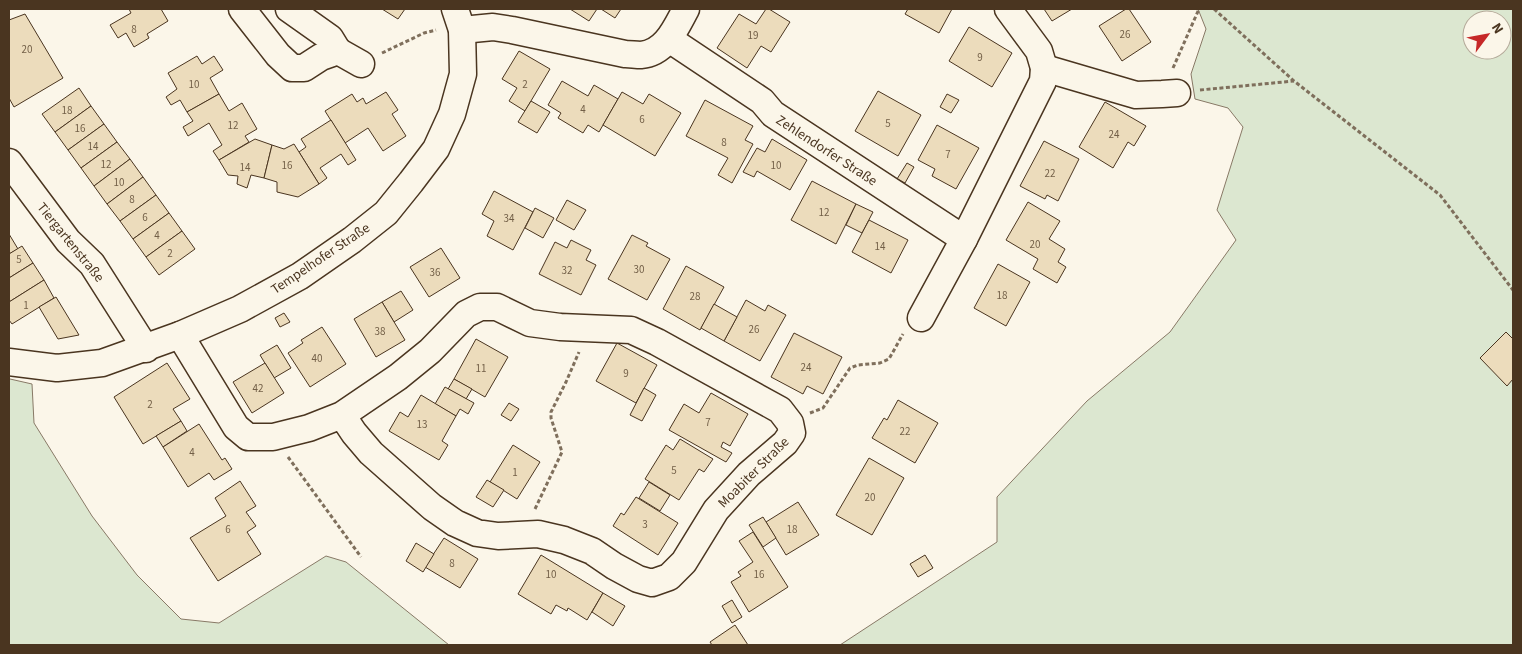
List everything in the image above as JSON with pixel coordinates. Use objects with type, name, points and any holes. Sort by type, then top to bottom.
[{"type":"street","points":[[242,9],[278,55],[292,68],[304,68],[321,57],[338,51]]},
{"type":"street","points":[[289,9],[330,38],[338,51],[362,64]]},
{"type":"street","points":[[458,19],[625,54],[643,55],[658,49],[669,39],[686,9]]},
{"type":"street","points":[[921,318],[964,239],[1043,81],[1044,68],[1039,51],[1008,9]]},
{"type":"street","name":"Tempelhofer Straße","points":[[9,362],[57,368],[102,363],[180,336],[240,309],[300,276],[352,240],[386,213],[436,150],[452,114],[463,74],[458,19]]},
{"type":"street","name":"Zehlendorfer Straße","points":[[669,39],[762,101],[773,114],[964,239]]},
{"type":"street","points":[[1044,68],[1136,94],[1170,94]]},
{"type":"street","name":"Tiergartenstraße","points":[[9,162],[68,241],[92,264],[146,348]]},
{"type":"street","name":"Moabiter Straße","points":[[180,336],[236,427],[248,437],[273,437],[309,428],[342,415],[398,378],[430,351],[466,314],[480,306],[497,307],[530,323],[631,330],[657,342],[780,410],[790,423],[792,433],[785,443],[749,474],[716,510],[684,562],[669,577],[652,583],[638,579],[592,551],[564,540],[538,534],[498,536],[478,533],[455,523],[432,507],[372,453],[354,433],[342,415]]},
{"type":"path","points":[[1199,9],[1170,94],[1294,81]]},
{"type":"path","points":[[1214,9],[1294,81],[1440,195],[1513,290]]},
{"type":"path","points":[[362,64],[424,34],[440,30],[458,19]]},
{"type":"path","points":[[790,423],[823,408],[850,368],[858,365],[880,363],[889,359],[908,324],[921,318]]},
{"type":"path","points":[[522,535],[562,452],[551,418],[551,412],[589,328]]},
{"type":"path","points":[[273,437],[362,557]]},
{"type":"green space","points":[[1198,9],[1513,9],[1513,645],[840,645],[997,542],[997,497],[1087,401],[1170,332],[1236,240],[1217,210],[1243,127],[1228,108],[1195,99],[1191,74],[1206,29]]},
{"type":"green space","points":[[10,379],[32,384],[34,423],[92,516],[137,575],[181,619],[219,623],[326,556],[346,562],[449,645],[9,645]]},
{"type":"building","points":[[129,9],[161,9],[168,21],[147,34],[149,38],[134,47],[126,33],[118,38],[110,25],[131,13]]},
{"type":"building","points":[[382,9],[405,9],[398,19]]},
{"type":"building","points":[[570,9],[597,9],[589,21]]},
{"type":"building","points":[[601,9],[621,9],[615,18]]},
{"type":"building","points":[[766,9],[790,22],[771,52],[761,46],[747,68],[717,48],[739,14],[756,24]]},
{"type":"building","points":[[908,9],[952,9],[939,33],[905,14]]},
{"type":"building","points":[[1044,9],[1072,9],[1052,21]]},
{"type":"building","points":[[1129,9],[1151,42],[1122,61],[1099,26]]},
{"type":"building","points":[[25,14],[63,78],[14,107],[9,98],[9,20]]},
{"type":"building","points":[[969,27],[1012,53],[992,87],[949,61]]},
{"type":"building","points":[[519,51],[550,69],[525,111],[509,101],[517,88],[502,79]]},
{"type":"building","points":[[197,56],[202,64],[214,56],[223,70],[210,78],[219,94],[187,112],[180,100],[171,105],[166,97],[177,89],[168,73]]},
{"type":"building","points":[[562,81],[588,96],[594,85],[618,99],[599,132],[588,125],[583,133],[558,118],[561,113],[548,105]]},
{"type":"building","points":[[79,88],[91,106],[55,132],[42,114]]},
{"type":"building","points":[[878,91],[921,115],[898,156],[855,131]]},
{"type":"building","points":[[386,92],[398,110],[392,114],[406,136],[383,151],[368,128],[345,143],[325,111],[352,94],[357,102],[363,98],[366,104]]},
{"type":"building","points":[[622,92],[643,104],[649,94],[681,113],[655,156],[603,125]]},
{"type":"building","points":[[219,94],[229,111],[242,103],[257,129],[245,136],[249,142],[219,160],[213,151],[222,145],[209,123],[188,136],[183,127],[193,121],[187,112]]},
{"type":"building","points":[[947,94],[959,100],[951,113],[940,107]]},
{"type":"building","points":[[705,100],[753,126],[745,140],[753,144],[732,183],[718,175],[728,158],[686,136]]},
{"type":"building","points":[[531,101],[550,112],[537,133],[518,122]]},
{"type":"building","points":[[1105,102],[1146,126],[1134,146],[1128,142],[1113,168],[1079,147]]},
{"type":"building","points":[[91,106],[104,124],[68,150],[55,132]]},
{"type":"building","points":[[331,120],[356,160],[348,165],[341,154],[320,168],[327,178],[319,184],[299,152],[306,147],[301,139]]},
{"type":"building","points":[[104,124],[117,142],[81,168],[68,150]]},
{"type":"building","points":[[937,125],[979,148],[956,189],[932,176],[935,169],[918,160]]},
{"type":"building","points":[[255,139],[272,145],[264,178],[251,175],[247,188],[237,184],[238,176],[228,175],[219,160]]},
{"type":"building","points":[[772,139],[807,160],[790,190],[757,171],[754,177],[743,172],[757,148],[765,152]]},
{"type":"building","points":[[1044,141],[1079,159],[1058,201],[1047,195],[1045,199],[1020,186]]},
{"type":"building","points":[[117,142],[130,159],[94,186],[81,168]]},
{"type":"building","points":[[294,144],[319,184],[298,197],[277,192],[277,182],[264,178],[272,145],[284,149]]},
{"type":"building","points":[[130,159],[143,177],[107,204],[94,186]]},
{"type":"building","points":[[907,163],[914,167],[905,183],[897,179]]},
{"type":"building","points":[[143,177],[156,195],[120,221],[107,204]]},
{"type":"building","points":[[812,181],[856,204],[836,244],[791,220]]},
{"type":"building","points":[[494,191],[533,212],[513,250],[487,236],[494,221],[482,214]]},
{"type":"building","points":[[156,195],[169,213],[133,239],[120,221]]},
{"type":"building","points":[[567,200],[586,210],[574,230],[556,220]]},
{"type":"building","points":[[1028,202],[1060,221],[1049,239],[1065,249],[1058,262],[1066,267],[1057,283],[1033,269],[1038,259],[1006,240]]},
{"type":"building","points":[[856,204],[873,212],[862,233],[846,225]]},
{"type":"building","points":[[535,208],[554,218],[543,238],[525,228]]},
{"type":"building","points":[[169,213],[182,231],[146,257],[133,239]]},
{"type":"building","points":[[869,220],[908,240],[891,273],[852,252]]},
{"type":"building","points":[[182,231],[195,249],[159,275],[146,257]]},
{"type":"building","points":[[9,234],[18,249],[9,254]]},
{"type":"building","points":[[632,235],[648,243],[646,246],[670,259],[647,300],[608,279]]},
{"type":"building","points":[[571,240],[591,250],[586,260],[596,265],[581,295],[539,274],[555,242],[567,248]]},
{"type":"building","points":[[22,246],[33,263],[9,278],[9,254]]},
{"type":"building","points":[[441,248],[460,278],[429,297],[410,267]]},
{"type":"building","points":[[33,263],[44,280],[9,302],[9,278]]},
{"type":"building","points":[[998,264],[1030,282],[1006,326],[974,308]]},
{"type":"building","points":[[686,266],[724,287],[700,330],[663,309]]},
{"type":"building","points":[[44,280],[54,298],[12,324],[9,320],[9,302]]},
{"type":"building","points":[[401,291],[413,310],[394,322],[382,302]]},
{"type":"building","points":[[56,297],[79,335],[58,339],[39,307]]},
{"type":"building","points":[[746,300],[765,311],[768,305],[786,315],[760,361],[724,341]]},
{"type":"building","points":[[382,302],[405,340],[376,357],[354,319]]},
{"type":"building","points":[[714,304],[737,317],[724,341],[701,328]]},
{"type":"building","points":[[284,313],[290,322],[280,327],[275,318]]},
{"type":"building","points":[[322,327],[346,364],[310,387],[288,353],[303,343],[301,340]]},
{"type":"building","points":[[1506,332],[1513,339],[1513,379],[1507,386],[1480,358]]},
{"type":"building","points":[[794,333],[842,357],[823,394],[807,386],[803,394],[771,377]]},
{"type":"building","points":[[476,339],[508,357],[485,397],[454,379]]},
{"type":"building","points":[[617,343],[657,365],[636,403],[596,381]]},
{"type":"building","points":[[277,345],[291,368],[274,378],[260,355]]},
{"type":"building","points":[[167,363],[190,399],[173,409],[181,421],[143,444],[114,397]]},
{"type":"building","points":[[265,363],[284,393],[252,413],[233,382]]},
{"type":"building","points":[[454,379],[472,389],[466,399],[448,389]]},
{"type":"building","points":[[445,387],[474,403],[468,414],[460,409],[456,416],[435,404]]},
{"type":"building","points":[[644,388],[656,395],[642,421],[630,415]]},
{"type":"building","points":[[711,393],[748,414],[730,446],[723,442],[721,447],[732,453],[726,462],[669,430],[684,404],[699,413]]},
{"type":"building","points":[[421,395],[456,416],[442,441],[448,445],[439,460],[389,431],[400,412],[408,417]]},
{"type":"building","points":[[898,400],[938,423],[915,463],[872,438],[884,418],[887,420]]},
{"type":"building","points":[[509,403],[519,409],[511,421],[501,415]]},
{"type":"building","points":[[181,421],[187,431],[163,447],[156,436]]},
{"type":"building","points":[[199,424],[222,460],[225,458],[232,469],[214,480],[209,473],[188,487],[163,447]]},
{"type":"building","points":[[680,439],[713,459],[704,472],[699,469],[679,500],[645,479],[666,445],[673,450]]},
{"type":"building","points":[[513,445],[540,462],[517,499],[490,482]]},
{"type":"building","points":[[869,458],[904,478],[872,535],[836,515]]},
{"type":"building","points":[[487,480],[504,490],[493,507],[476,497]]},
{"type":"building","points":[[240,481],[256,506],[246,512],[256,526],[247,532],[261,554],[218,581],[190,538],[226,516],[215,498]]},
{"type":"building","points":[[649,482],[670,495],[660,511],[639,498]]},
{"type":"building","points":[[636,497],[678,523],[658,555],[613,526],[621,513],[624,515]]},
{"type":"building","points":[[798,502],[819,535],[786,555],[766,522]]},
{"type":"building","points":[[763,517],[776,538],[763,547],[749,525]]},
{"type":"building","points":[[753,532],[788,587],[749,612],[731,582],[741,576],[738,572],[753,562],[739,541]]},
{"type":"building","points":[[444,538],[478,559],[460,588],[425,567]]},
{"type":"building","points":[[416,543],[434,554],[423,572],[406,561]]},
{"type":"building","points":[[541,555],[603,593],[587,620],[568,608],[567,611],[556,605],[551,614],[518,594]]},
{"type":"building","points":[[925,555],[933,568],[918,577],[910,564]]},
{"type":"building","points":[[603,593],[625,606],[613,626],[592,612]]},
{"type":"building","points":[[732,600],[742,617],[732,623],[722,606]]},
{"type":"building","points":[[735,625],[748,645],[712,645],[710,642]]}]
